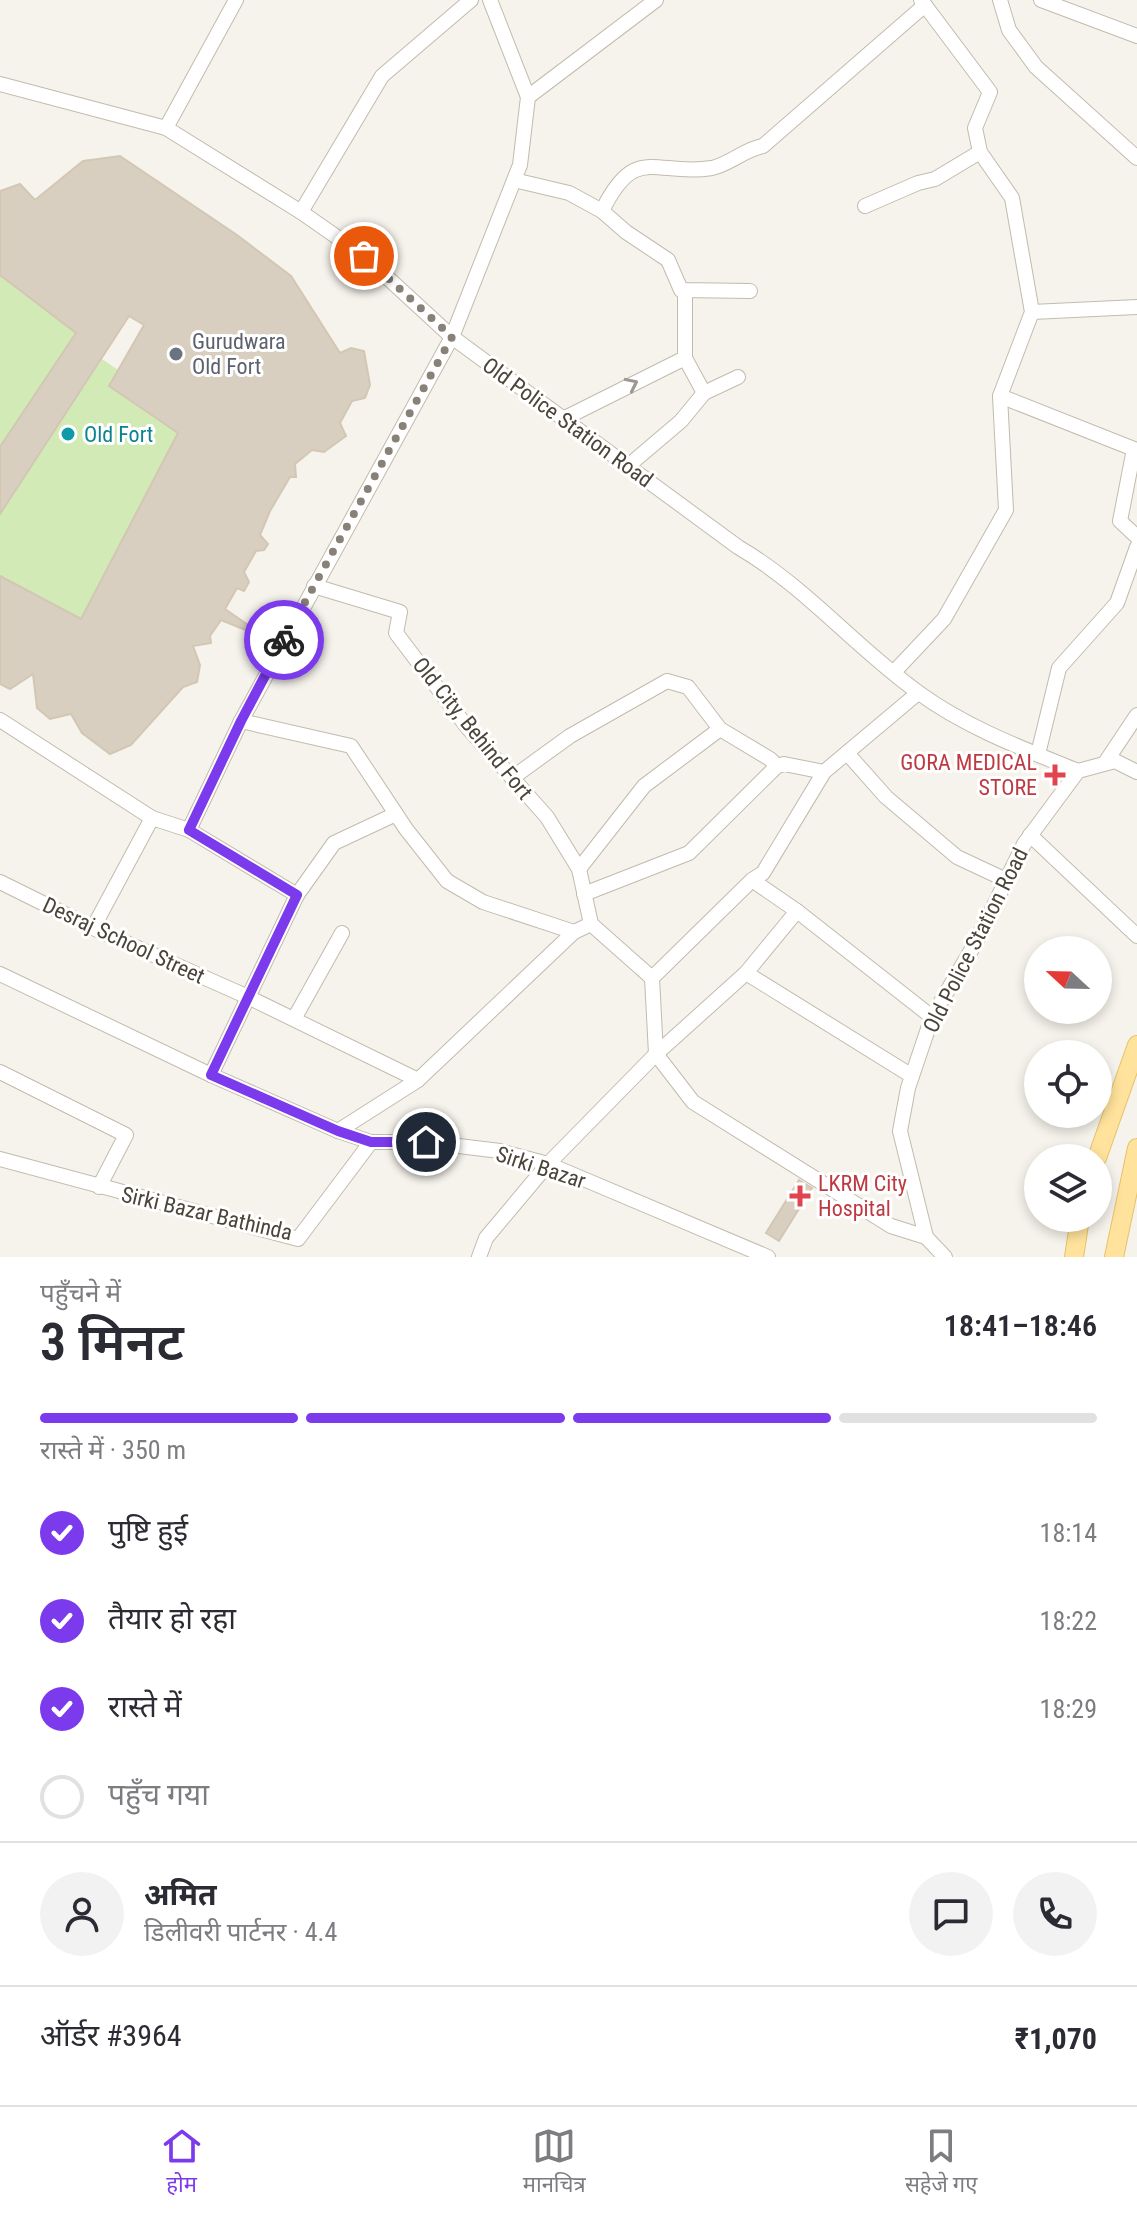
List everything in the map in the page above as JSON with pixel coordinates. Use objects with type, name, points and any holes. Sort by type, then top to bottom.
[{"type":"main road","points":[[1102,1144],[1137,1045]]},
{"type":"main road","points":[[1114,1257],[1137,1148]]},
{"type":"main road","points":[[1074,1257],[1078,1232]]},
{"type":"street","points":[[166,128],[236,0]]},
{"type":"street","points":[[301,212],[382,76],[471,0]]},
{"type":"street","points":[[189,830],[241,721],[452,337],[520,165],[528,97],[490,0]]},
{"type":"street","points":[[528,97],[656,0]]},
{"type":"street","points":[[1000,0],[1009,30],[1036,67],[1137,158]]},
{"type":"street","points":[[1041,0],[1137,36]]},
{"type":"street","points":[[602,211],[614,186],[639,166],[715,167],[763,146],[923,3],[990,92],[975,128],[980,152],[1012,198],[1032,312],[1000,396],[1006,510],[944,619],[894,672]]},
{"type":"street","name":"Old Police Station Road","points":[[1,86],[166,128],[301,212],[364,256],[452,337],[738,547],[768,565],[918,693],[971,725],[1078,771],[1030,835],[976,942],[932,1017],[912,1076],[900,1131],[926,1237],[945,1257]]},
{"type":"street","points":[[865,206],[935,179],[980,152]]},
{"type":"street","points":[[514,180],[569,193],[602,211],[626,232],[668,260],[681,290],[750,291]]},
{"type":"street","points":[[685,291],[685,358],[704,393]]},
{"type":"street","points":[[1032,312],[1137,307]]},
{"type":"street","points":[[563,419],[685,358]]},
{"type":"street","points":[[628,466],[681,421],[704,393],[738,377]]},
{"type":"street","points":[[1000,396],[1134,449],[1120,521],[1137,537]]},
{"type":"street","points":[[1038,754],[1059,668],[1117,603],[1137,547]]},
{"type":"street","name":"Old City, Behind Fort","points":[[314,586],[400,612],[396,633],[467,727],[547,817],[579,869],[591,924]]},
{"type":"street","points":[[512,778],[570,736],[667,681],[688,687],[720,729],[777,766]]},
{"type":"street","points":[[652,978],[752,880],[763,873],[824,772],[918,693]]},
{"type":"street","points":[[1105,763],[1137,715]]},
{"type":"street","points":[[0,720],[152,818],[189,830],[297,895]]},
{"type":"street","points":[[241,721],[351,746],[396,814],[447,881],[483,902],[574,932]]},
{"type":"street","points":[[579,869],[644,786],[720,729]]},
{"type":"street","points":[[847,753],[886,797],[957,857],[1006,880]]},
{"type":"street","points":[[1078,771],[1115,761],[1137,772]]},
{"type":"street","points":[[584,894],[689,853],[777,766],[784,764],[824,772]]},
{"type":"street","points":[[211,1075],[297,895],[334,843],[396,814]]},
{"type":"street","points":[[93,928],[152,818]]},
{"type":"street","points":[[1030,835],[1137,936]]},
{"type":"street","points":[[752,880],[797,911],[932,1017]]},
{"type":"street","name":"Desraj School Street","points":[[0,882],[418,1080]]},
{"type":"street","points":[[479,1257],[486,1238],[548,1164],[656,1054],[746,973],[797,911]]},
{"type":"street","points":[[338,1131],[418,1080],[574,932],[591,924],[652,978],[656,1054],[693,1102],[891,1226],[926,1237]]},
{"type":"street","points":[[294,1019],[342,933]]},
{"type":"street","points":[[746,973],[912,1076]]},
{"type":"street","name":"Sirki Bazar","points":[[0,974],[211,1075],[338,1131],[371,1142],[441,1143],[500,1151],[548,1164],[768,1257]]},
{"type":"street","points":[[0,1072],[126,1135],[99,1187]]},
{"type":"street","name":"Sirki Bazar Bathinda","points":[[0,1159],[298,1239],[371,1142]]},
{"type":"green space","points":[[0,275],[76,333],[0,447]]},
{"type":"green space","points":[[102,359],[118,370],[110,386],[178,433],[81,619],[0,576],[0,514]]},
{"type":"building","points":[[120,156],[237,235],[291,276],[340,353],[351,348],[364,351],[370,385],[365,398],[352,401],[340,423],[346,436],[324,452],[312,450],[295,464],[296,477],[290,477],[270,511],[260,535],[268,544],[264,550],[256,551],[244,572],[249,582],[244,591],[237,588],[225,609],[251,627],[248,631],[221,620],[210,636],[211,643],[193,646],[200,665],[197,682],[183,687],[131,745],[110,754],[82,733],[71,714],[50,719],[37,708],[33,674],[10,689],[0,684],[0,576],[81,619],[178,433],[109,386],[144,325],[129,316],[0,514],[0,447],[76,333],[0,275],[0,191],[20,184],[35,200],[83,161]]},
{"type":"building","points":[[799,1180],[812,1188],[779,1241],[766,1233]]},
{"type":"way so far","points":[[284,640],[452,337],[364,256]]},
{"type":"place","name":"Gurudwara Old Fort","points":[[176,354]]},
{"type":"place","name":"Old Fort","points":[[68,434]]},
{"type":"place","name":"GORA MEDICAL STORE","points":[[1055,775]]},
{"type":"place","name":"LKRM City Hospital","points":[[800,1196]]},
{"type":"route","points":[[284,640],[189,830],[297,895],[211,1075],[338,1131],[371,1142],[426,1142]]}]
